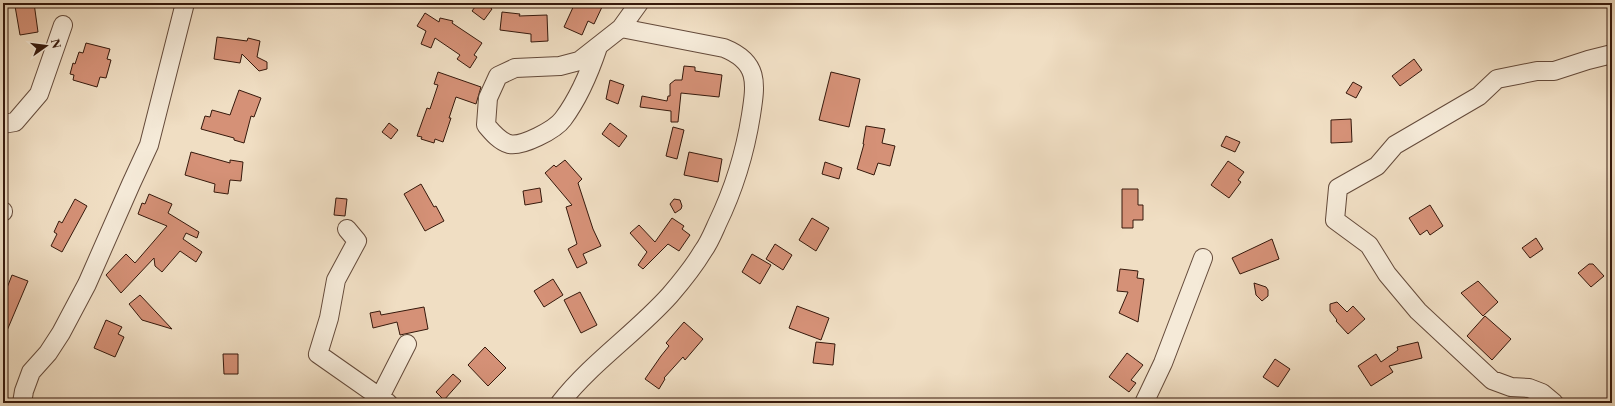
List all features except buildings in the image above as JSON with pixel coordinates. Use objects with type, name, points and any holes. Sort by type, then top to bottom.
[{"type":"street","points":[[22,403],[24,391],[31,372],[48,353],[61,333],[88,284],[149,145],[185,3]]},
{"type":"street","points":[[598,48],[588,76],[563,120],[551,130],[533,140],[510,144],[498,138],[486,125],[488,98],[498,76],[515,68],[560,66],[579,61],[598,48],[621,28],[639,3]]},
{"type":"street","points":[[3,124],[15,122],[39,94],[63,26]]},
{"type":"street","points":[[560,403],[670,294],[704,250],[731,195],[747,140],[754,93],[754,77],[745,61],[737,53],[724,48],[621,28]]},
{"type":"street","points":[[1554,403],[1542,393],[1529,388],[1511,387],[1492,380],[1418,311],[1387,274],[1369,245],[1335,220],[1338,188],[1377,166],[1395,145],[1479,96],[1497,79],[1537,71],[1554,71],[1612,54]]},
{"type":"street","points":[[347,229],[357,241],[336,280],[328,318],[318,354],[384,400],[407,344]]},
{"type":"street","points":[[1144,403],[1163,363],[1203,258]]}]
